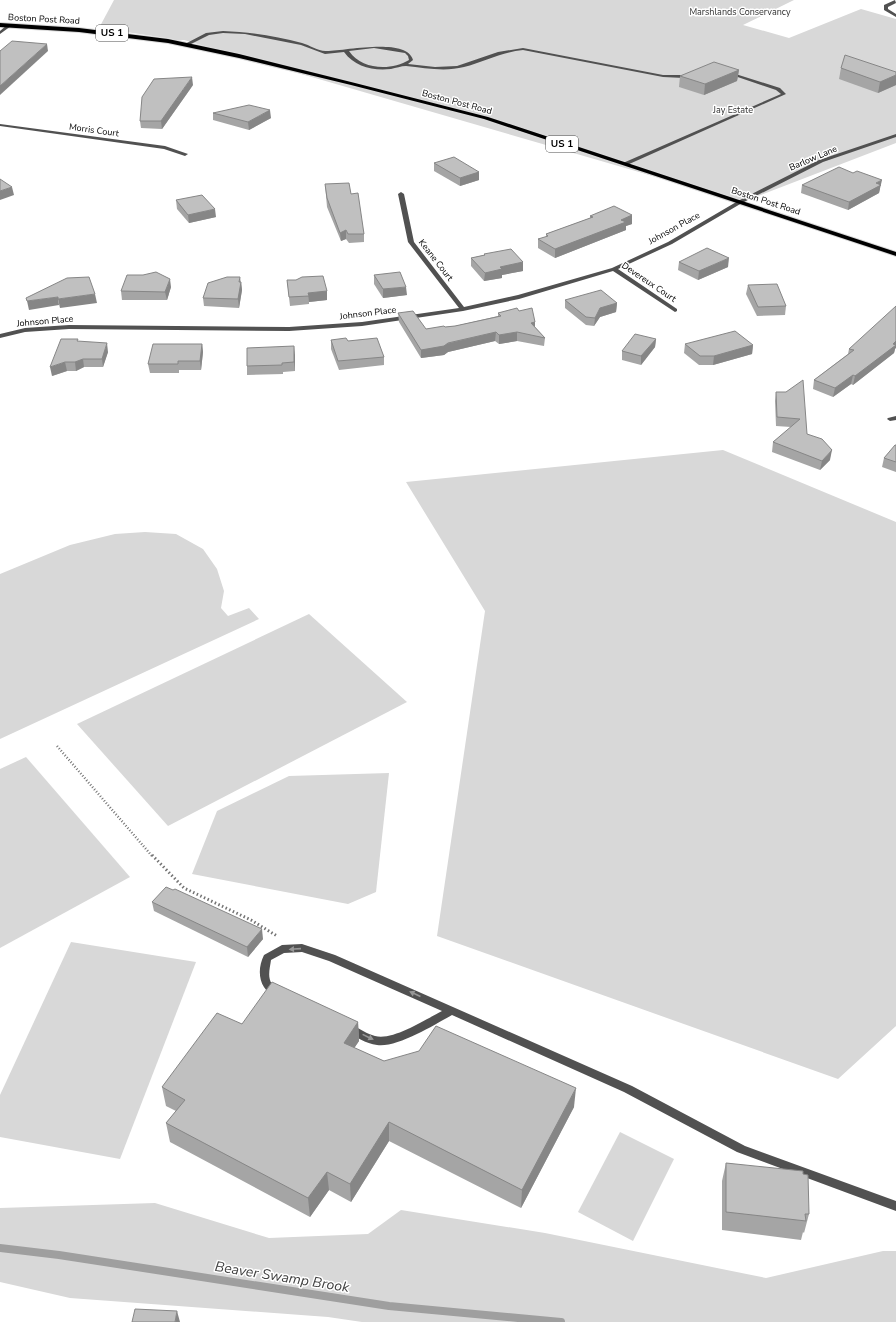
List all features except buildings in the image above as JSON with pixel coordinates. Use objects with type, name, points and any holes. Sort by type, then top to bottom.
[{"type":"main road","name":"Boston Post Road","points":[[0,25],[79,30],[186,45],[239,56],[486,118],[896,254]]},
{"type":"street","points":[[896,1],[886,6],[886,10],[896,16]]},
{"type":"street","points":[[0,33],[9,26]]},
{"type":"street","points":[[186,45],[208,34],[223,32],[245,33],[302,44],[325,53],[374,47],[406,52],[410,56],[411,60],[406,65]]},
{"type":"street","points":[[346,51],[349,58],[358,63],[383,68],[406,65],[440,68],[459,67],[506,50],[523,49],[664,76],[684,77],[697,74]]},
{"type":"street","points":[[625,164],[784,94],[778,89],[721,70]]},
{"type":"street","name":"Morris Court","points":[[0,125],[165,148],[185,154]]},
{"type":"street","name":"Barlow Lane","points":[[740,202],[821,161],[896,136]]},
{"type":"street","name":"Keane Court","points":[[400,194],[411,242],[463,308]]},
{"type":"street","name":"Johnson Place","points":[[0,336],[25,330],[68,327],[289,329],[362,324],[463,308],[519,297],[614,269],[670,242],[740,202]]},
{"type":"street","name":"Devereux Court","points":[[614,269],[675,310]]},
{"type":"street","points":[[286,997],[268,987],[264,975],[268,958],[282,949],[302,948],[332,958],[374,975],[450,1011],[628,1089],[741,1148],[896,1206]]},
{"type":"street","points":[[342,1024],[376,1041],[388,1040],[408,1033],[450,1011]]},
{"type":"path","points":[[57,746],[161,866],[184,888],[251,920],[273,934],[290,949]]},
{"type":"green space","name":"Jay Estate","points":[[114,0],[794,0],[743,25],[789,38],[861,9],[896,19],[896,143],[732,206],[739,202],[184,40],[168,41],[173,39],[99,28]]},
{"type":"green space","points":[[723,450],[896,522],[896,1026],[838,1079],[437,936],[485,611],[406,482]]},
{"type":"green space","points":[[145,532],[176,534],[203,549],[217,569],[224,591],[221,608],[228,616],[249,608],[259,619],[0,739],[0,574],[70,545],[115,534]]},
{"type":"green space","points":[[309,614],[407,702],[168,826],[77,724]]},
{"type":"green space","points":[[26,757],[130,877],[0,948],[0,769]]},
{"type":"green space","points":[[389,773],[376,892],[348,904],[192,874],[217,811],[289,776]]},
{"type":"green space","points":[[71,942],[196,962],[120,1159],[0,1137],[0,1095]]},
{"type":"green space","points":[[620,1132],[674,1159],[633,1241],[578,1212]]},
{"type":"green space","points":[[155,1203],[269,1238],[368,1234],[401,1210],[545,1233],[766,1278],[883,1251],[896,1251],[896,1322],[362,1322],[328,1317],[70,1298],[0,1282],[0,1208]]},
{"type":"waterway","name":"Beaver Swamp Brook","points":[[0,1248],[59,1255],[389,1306],[561,1322]]},
{"type":"park label","name":"Marshlands Conservancy","points":[[740,12]]}]
